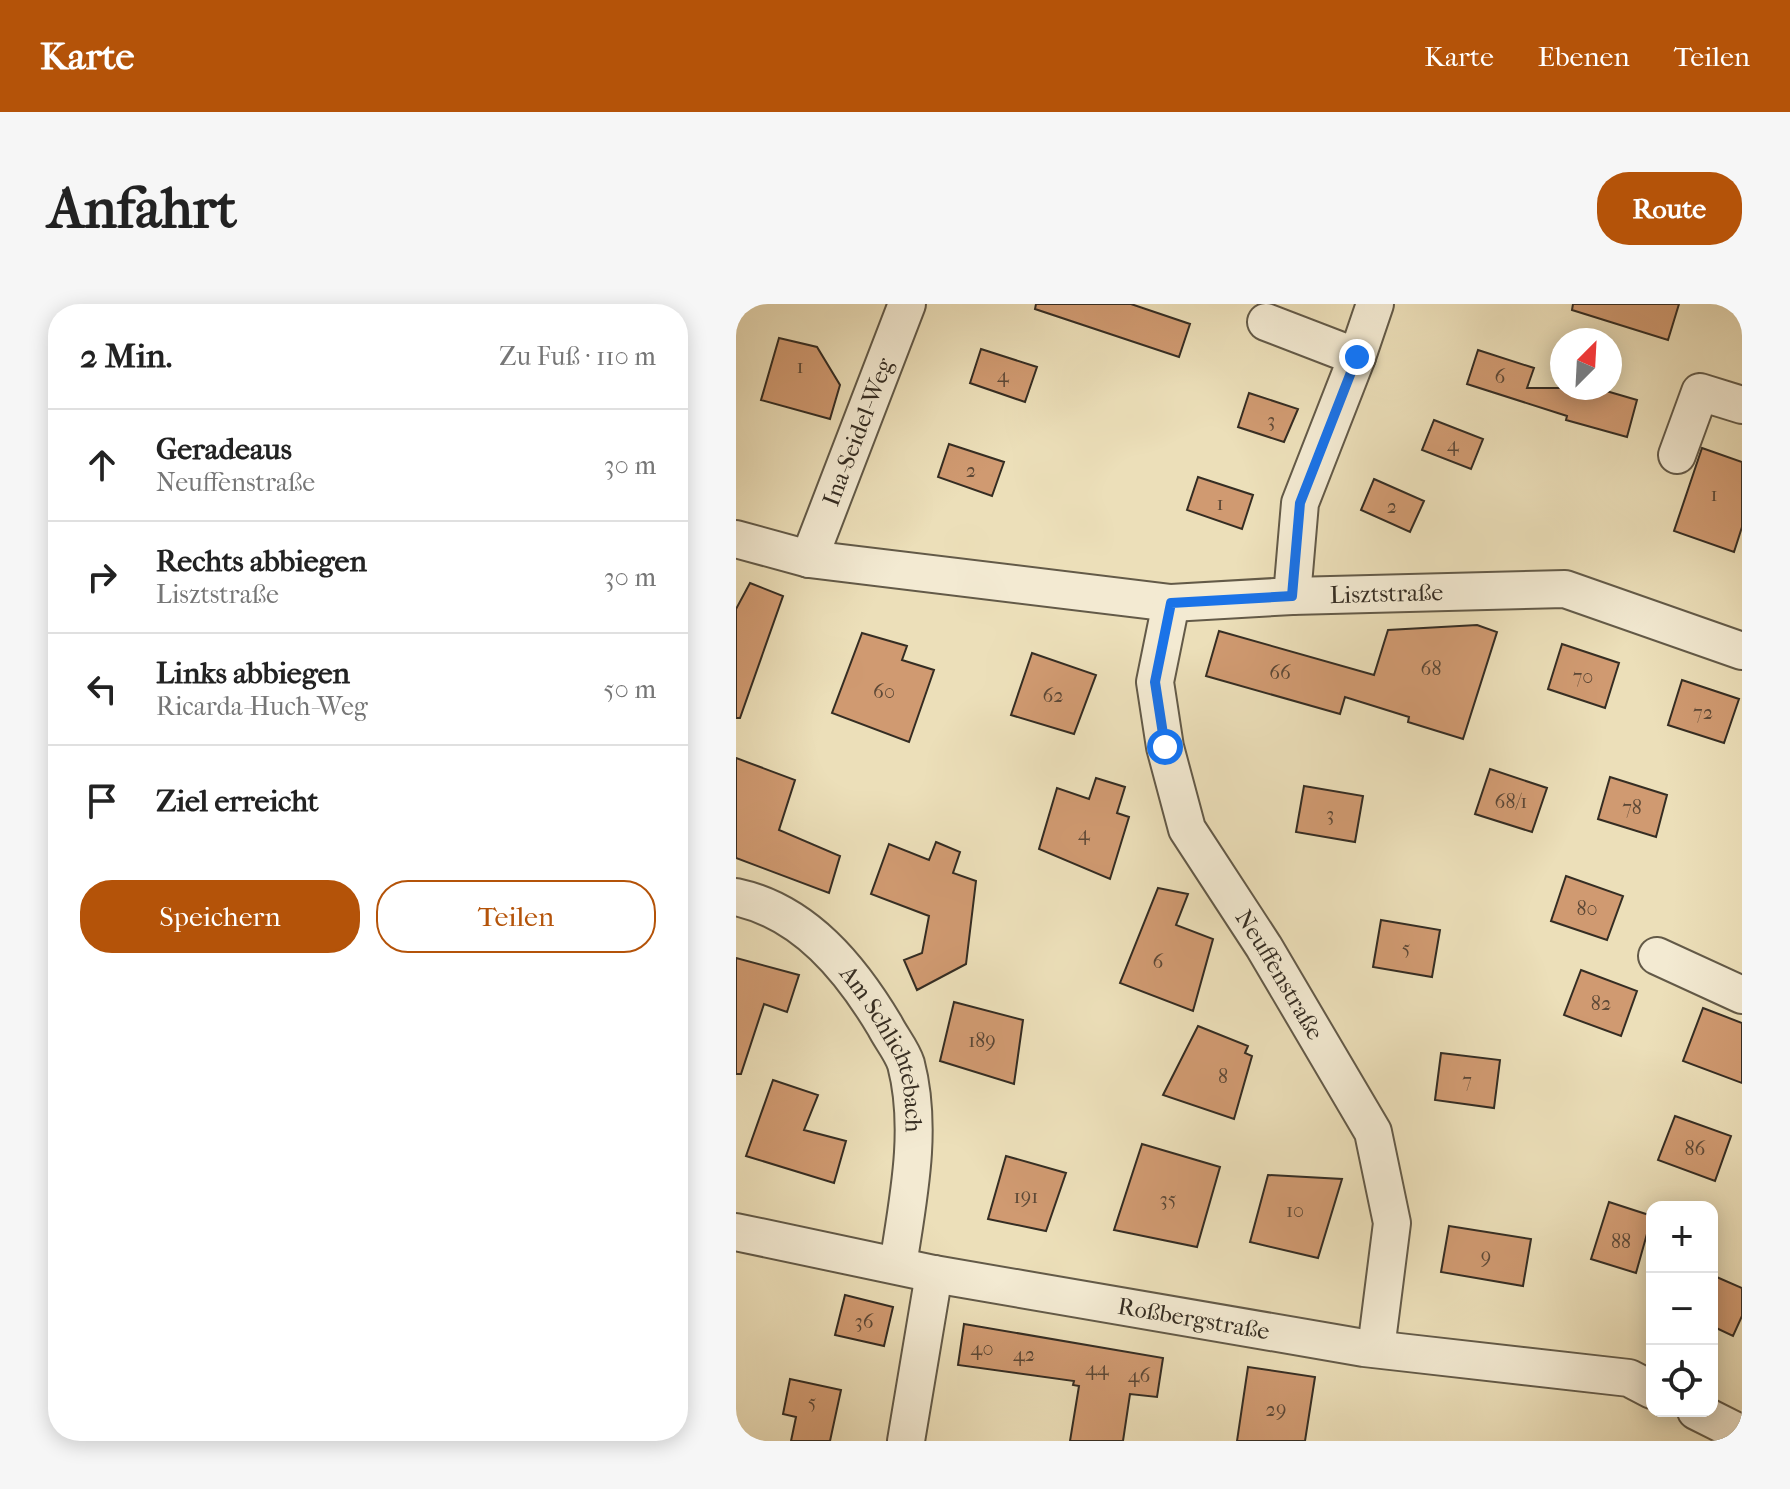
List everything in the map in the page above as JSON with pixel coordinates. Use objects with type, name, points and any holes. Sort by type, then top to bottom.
[{"type":"street","name":"Ina-Seidel-Weg","points":[[809,559],[907,304]]},
{"type":"street","points":[[1292,596],[1300,503],[1375,304]]},
{"type":"street","points":[[1266,322],[1357,357]]},
{"type":"street","points":[[1677,455],[1700,392],[1742,405]]},
{"type":"street","name":"Lisztstraße","points":[[736,539],[809,559],[1171,603],[1292,596],[1565,589],[1742,651]]},
{"type":"street","name":"Neuffenstraße","points":[[1171,603],[1155,682],[1165,747],[1187,829],[1264,947],[1373,1132],[1392,1223],[1376,1349]]},
{"type":"street","name":"Am Schlichtebach","points":[[736,897],[751,900],[813,934],[861,987],[906,1062],[915,1157],[898,1265]]},
{"type":"street","points":[[1657,956],[1742,995]]},
{"type":"street","name":"Roßbergstraße","points":[[736,1232],[934,1274],[1376,1349],[1629,1378],[1646,1387]]},
{"type":"street","points":[[906,1441],[934,1274]]},
{"type":"street","points":[[1708,1417],[1742,1434]]},
{"type":"building","points":[[1036,304],[1131,304],[1190,324],[1179,357],[1035,309]]},
{"type":"building","points":[[1573,304],[1679,304],[1668,340],[1572,310]]},
{"type":"building","points":[[779,338],[817,347],[840,385],[830,419],[761,400]]},
{"type":"building","points":[[981,349],[1037,367],[1025,402],[970,383]]},
{"type":"building","points":[[1478,350],[1534,368],[1527,388],[1550,388],[1550,400],[1622,400],[1622,396],[1637,400],[1627,437],[1566,420],[1567,416],[1467,384]]},
{"type":"building","points":[[1249,393],[1298,409],[1284,442],[1238,427]]},
{"type":"building","points":[[1434,420],[1483,439],[1471,469],[1422,450]]},
{"type":"building","points":[[949,444],[1004,462],[992,496],[938,477]]},
{"type":"building","points":[[1702,448],[1742,462],[1742,527],[1734,552],[1674,531]]},
{"type":"building","points":[[1198,477],[1253,495],[1242,529],[1187,510]]},
{"type":"building","points":[[1374,479],[1424,501],[1410,532],[1361,510]]},
{"type":"building","points":[[750,583],[783,596],[740,718],[736,718],[736,609]]},
{"type":"building","points":[[1477,625],[1497,632],[1463,739],[1408,722],[1409,717],[1345,697],[1340,714],[1206,676],[1219,631],[1374,675],[1388,630]]},
{"type":"building","points":[[862,633],[907,646],[902,660],[934,670],[909,742],[832,713]]},
{"type":"building","points":[[1562,644],[1619,663],[1605,708],[1548,689]]},
{"type":"building","points":[[1032,653],[1096,675],[1074,734],[1011,715]]},
{"type":"building","points":[[1682,680],[1739,699],[1724,743],[1668,725]]},
{"type":"building","points":[[736,758],[795,780],[779,830],[840,856],[829,893],[736,858]]},
{"type":"building","points":[[1490,769],[1547,788],[1532,832],[1475,814]]},
{"type":"building","points":[[1610,777],[1667,795],[1656,837],[1598,819]]},
{"type":"building","points":[[1096,778],[1125,787],[1117,813],[1129,817],[1110,879],[1039,849],[1057,788],[1089,799]]},
{"type":"building","points":[[1304,786],[1363,796],[1355,842],[1296,832]]},
{"type":"building","points":[[936,842],[960,852],[953,873],[976,881],[966,964],[917,990],[904,960],[922,953],[929,916],[871,894],[889,844],[929,860]]},
{"type":"building","points":[[1566,876],[1623,896],[1607,940],[1551,921]]},
{"type":"building","points":[[1158,888],[1188,894],[1176,925],[1213,939],[1193,1011],[1120,983]]},
{"type":"building","points":[[1381,920],[1440,930],[1432,977],[1373,967]]},
{"type":"building","points":[[736,958],[799,975],[787,1012],[764,1004],[741,1074],[736,1074]]},
{"type":"building","points":[[1581,970],[1637,991],[1621,1036],[1564,1015]]},
{"type":"building","points":[[954,1002],[1023,1020],[1014,1084],[940,1061]]},
{"type":"building","points":[[1703,1008],[1742,1023],[1742,1083],[1683,1061]]},
{"type":"building","points":[[1198,1026],[1248,1046],[1245,1053],[1252,1056],[1234,1119],[1163,1095]]},
{"type":"building","points":[[1441,1053],[1500,1060],[1494,1108],[1435,1100]]},
{"type":"building","points":[[773,1080],[818,1095],[804,1130],[846,1141],[834,1183],[746,1156]]},
{"type":"building","points":[[1675,1116],[1731,1136],[1715,1181],[1658,1160]]},
{"type":"building","points":[[1142,1144],[1220,1167],[1197,1247],[1114,1230]]},
{"type":"building","points":[[1006,1156],[1066,1173],[1046,1231],[988,1219]]},
{"type":"building","points":[[1268,1175],[1342,1179],[1318,1258],[1250,1242]]},
{"type":"building","points":[[1609,1202],[1646,1214],[1646,1237],[1636,1273],[1591,1259]]},
{"type":"building","points":[[1449,1226],[1531,1239],[1523,1286],[1441,1272]]},
{"type":"building","points":[[1718,1278],[1742,1288],[1742,1316],[1733,1336],[1718,1329]]},
{"type":"building","points":[[845,1295],[893,1307],[884,1346],[835,1335]]},
{"type":"building","points":[[964,1324],[1163,1358],[1157,1397],[1130,1394],[1123,1441],[1070,1441],[1079,1386],[1073,1385],[1074,1381],[958,1365]]},
{"type":"building","points":[[1248,1367],[1315,1377],[1305,1441],[1237,1441]]},
{"type":"building","points":[[790,1379],[841,1390],[830,1441],[791,1441],[796,1417],[783,1414]]},
{"type":"route","points":[[1165,747],[1155,682],[1171,603],[1292,596],[1300,503],[1357,357]]}]
